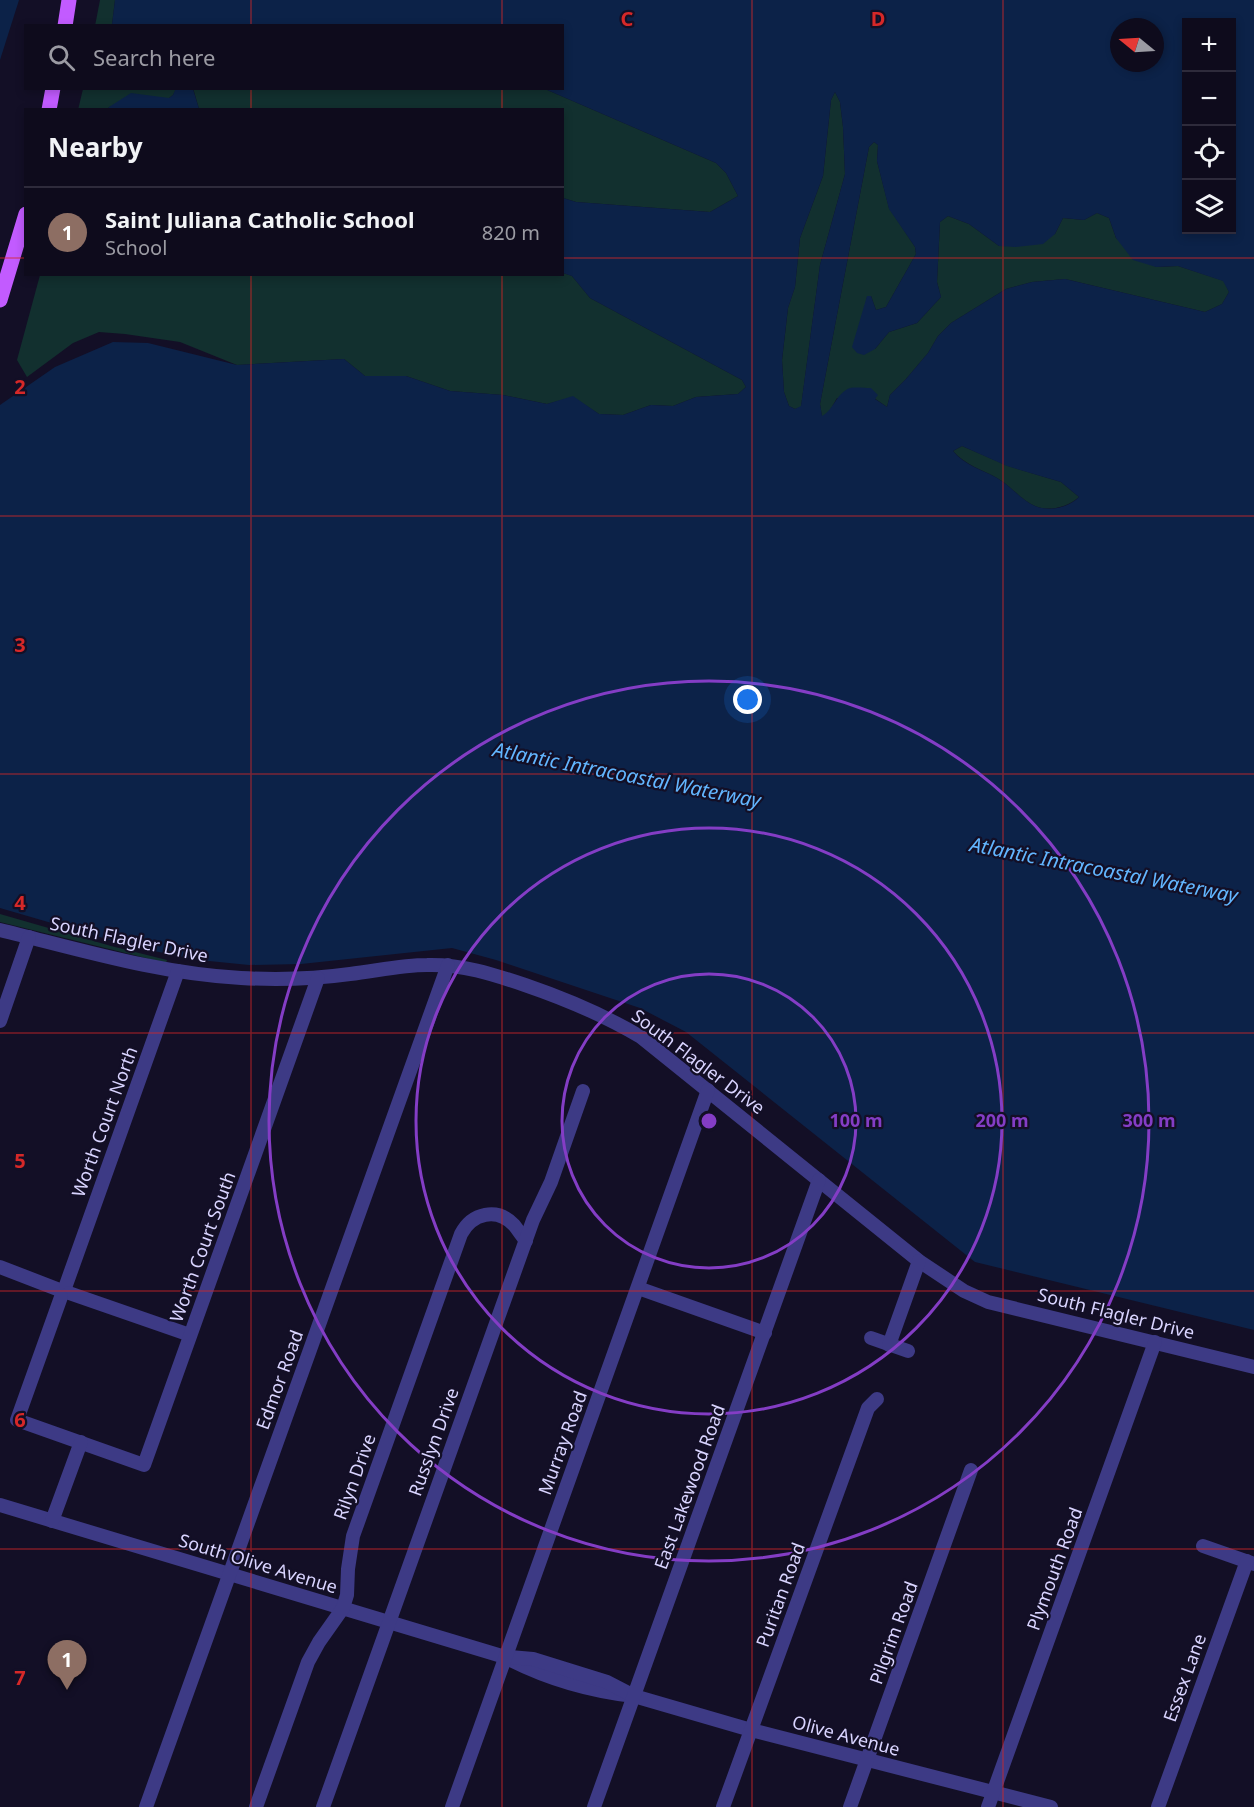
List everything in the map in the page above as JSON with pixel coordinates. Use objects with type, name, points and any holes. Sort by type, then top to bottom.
[{"type":"main road","points":[[64,24],[69,0]]},
{"type":"main road","points":[[50,108],[53,90]]},
{"type":"main road","points":[[0,300],[24,221]]},
{"type":"street","name":"South Flagler Drive","points":[[0,930],[177,971],[240,978],[318,978],[422,965],[448,965],[486,972],[593,1010],[641,1037],[919,1261],[964,1291],[988,1302],[1254,1367]]},
{"type":"street","points":[[0,1021],[28,937]]},
{"type":"street","name":"Edmor Road","points":[[146,1807],[448,965]]},
{"type":"street","name":"Worth Court North","points":[[81,1442],[17,1420],[177,971]]},
{"type":"street","name":"Worth Court South","points":[[81,1442],[144,1465],[318,978]]},
{"type":"street","name":"Murray Road","points":[[452,1807],[708,1090]]},
{"type":"street","name":"Russlyn Drive","points":[[323,1807],[526,1240],[551,1182],[583,1091]]},
{"type":"street","name":"East Lakewood Road","points":[[594,1807],[819,1180]]},
{"type":"street","name":"Rilyn Drive","points":[[256,1807],[308,1662],[343,1608],[347,1595],[353,1536],[464,1227],[475,1217],[496,1214],[513,1225],[526,1240]]},
{"type":"street","points":[[889,1345],[919,1261]]},
{"type":"street","points":[[0,1267],[190,1335]]},
{"type":"street","points":[[638,1288],[765,1333]]},
{"type":"street","points":[[871,1338],[908,1351]]},
{"type":"street","name":"Plymouth Road","points":[[988,1807],[1155,1342]]},
{"type":"street","name":"Puritan Road","points":[[723,1807],[868,1408],[877,1399]]},
{"type":"street","points":[[52,1521],[81,1442]]},
{"type":"street","name":"Pilgrim Road","points":[[850,1807],[971,1470]]},
{"type":"street","name":"South Olive Avenue","points":[[0,1505],[505,1657]]},
{"type":"street","points":[[1203,1545],[1250,1563]]},
{"type":"street","name":"Essex Lane","points":[[1158,1807],[1250,1563]]},
{"type":"street","name":"Olive Avenue","points":[[505,1657],[533,1659],[607,1682],[634,1696],[751,1730],[1051,1807]]},
{"type":"green space","points":[[100,0],[115,0],[112,24],[95,24]]},
{"type":"green space","points":[[83,90],[176,90],[169,98],[108,108],[78,108]]},
{"type":"green space","points":[[194,90],[547,90],[716,163],[726,173],[738,196],[710,212],[576,202],[564,198],[564,108],[199,108]]},
{"type":"green space","points":[[835,92],[840,102],[845,174],[820,265],[801,407],[795,409],[789,406],[784,392],[782,360],[788,308],[795,287],[800,238],[823,176],[831,100]]},
{"type":"green space","points":[[874,142],[878,145],[877,161],[889,208],[915,247],[916,254],[886,307],[876,310],[871,296],[867,297],[863,316],[875,349],[889,332],[917,323],[941,297],[937,282],[940,222],[948,216],[969,224],[999,246],[1055,234],[1063,218],[1084,220],[1097,213],[1109,218],[1116,238],[1156,267],[1178,266],[1224,281],[1229,292],[1222,304],[1205,312],[1065,279],[1032,282],[1006,289],[951,323],[938,336],[928,353],[906,379],[890,395],[887,407],[874,398],[837,398],[828,414],[822,417],[820,404],[869,147]]},
{"type":"green space","points":[[564,273],[572,276],[590,298],[742,380],[746,387],[738,394],[696,397],[673,406],[651,405],[623,415],[599,414],[573,397],[547,404],[503,395],[450,391],[406,376],[365,376],[344,359],[237,365],[180,342],[125,334],[99,332],[73,343],[27,377],[17,360],[40,276],[564,276]]},
{"type":"green space","points":[[962,446],[1008,466],[1061,482],[1079,497],[1058,508],[1046,509],[1035,506],[1002,481],[968,463],[953,451]]},
{"type":"green space","points":[[0,914],[167,960],[166,963],[0,922]]},
{"type":"water","points":[[0,0],[19,0],[0,60]]},
{"type":"water","name":"Atlantic Intracoastal Waterway","points":[[115,0],[1254,0],[1254,1330],[975,1262],[686,1032],[640,1008],[496,960],[452,948],[301,964],[249,965],[199,960],[134,947],[0,908],[0,405],[55,367],[113,342],[148,343],[237,365],[344,359],[365,376],[406,376],[450,391],[503,395],[547,404],[573,396],[599,414],[623,415],[651,405],[673,406],[696,397],[738,394],[746,387],[742,380],[590,298],[572,276],[564,273],[564,198],[576,202],[710,212],[738,196],[726,173],[716,163],[547,90],[564,90],[564,24],[112,24]],"holes":[[[835,92],[840,102],[845,174],[820,265],[801,406],[795,409],[789,406],[784,392],[782,360],[788,308],[795,287],[800,238],[823,176],[831,100]],[[874,142],[878,145],[877,161],[889,209],[915,247],[916,254],[886,307],[876,310],[871,296],[867,296],[852,347],[857,353],[864,355],[875,349],[889,332],[917,323],[941,297],[937,282],[940,222],[948,216],[969,224],[999,246],[1015,247],[1043,244],[1055,234],[1063,218],[1084,220],[1097,213],[1109,218],[1116,238],[1133,260],[1156,267],[1178,266],[1223,281],[1229,292],[1222,304],[1205,312],[1065,279],[1032,282],[1006,289],[951,323],[938,336],[928,353],[906,379],[890,395],[887,407],[875,399],[878,395],[871,388],[850,388],[845,390],[822,416],[820,404],[869,147]],[[962,446],[1007,466],[1061,482],[1079,497],[1058,508],[1046,509],[1035,506],[1002,481],[957,456],[953,451]]]},
{"type":"water","points":[[175,90],[193,90],[199,108],[108,108],[131,93],[169,98]]},
{"type":"place","name":"Saint Juliana Catholic School","points":[[67,1690]]}]
